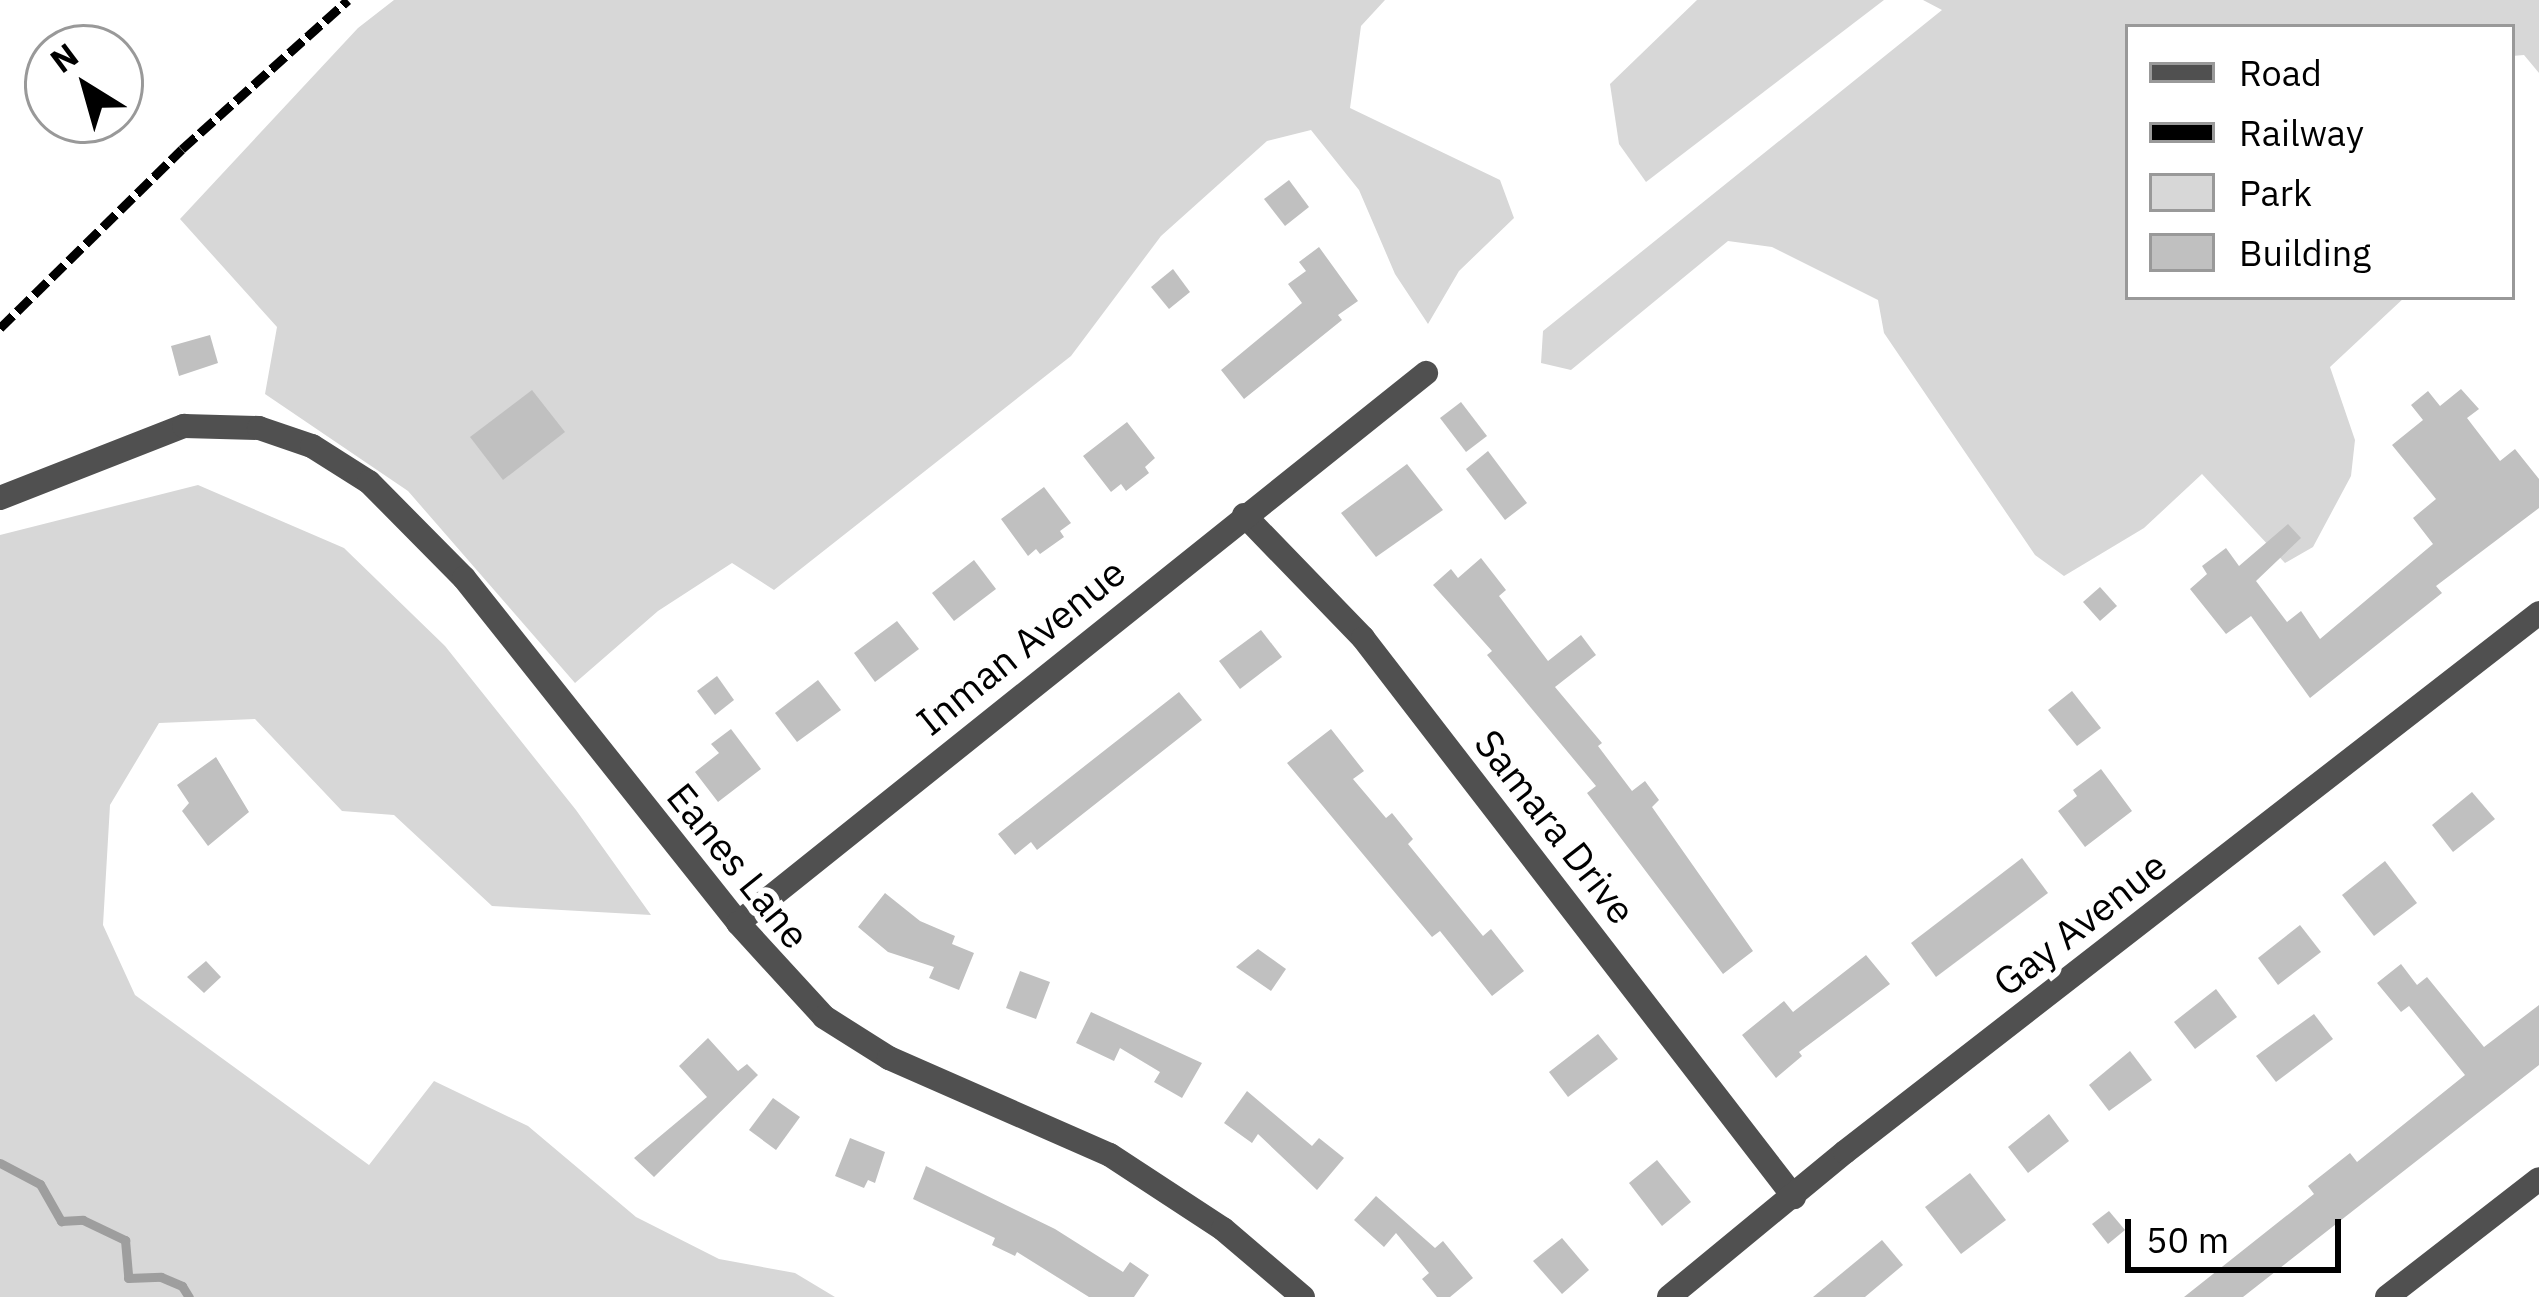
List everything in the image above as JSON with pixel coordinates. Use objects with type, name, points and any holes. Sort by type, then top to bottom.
[{"type":"street","name":"Inman Avenue","points":[[738,923],[1426,373]]},
{"type":"street","name":"Eanes Lane","points":[[0,498],[184,427],[260,428],[311,446],[370,482],[464,578],[738,923],[788,983],[838,1028],[889,1058],[1109,1155],[1223,1228],[1303,1297]]},
{"type":"street","name":"Samara Drive","points":[[1244,515],[1363,638],[1794,1197]]},
{"type":"street","name":"Gay Avenue","points":[[1669,1297],[2539,613]]},
{"type":"street","points":[[2387,1297],[2539,1179]]},
{"type":"green space","points":[[394,0],[1385,0],[1361,26],[1350,108],[1500,180],[1514,218],[1459,271],[1428,324],[1395,274],[1359,190],[1311,130],[1267,141],[1161,236],[1071,356],[774,590],[732,563],[658,611],[575,683],[408,491],[265,394],[277,327],[180,219],[358,28]]},
{"type":"green space","points":[[1697,0],[1884,0],[1646,182],[1619,144],[1610,84]]},
{"type":"green space","points":[[1923,0],[2539,0],[2539,73],[2524,55],[2515,56],[2515,24],[2125,24],[2125,300],[2402,300],[2330,367],[2355,440],[2351,476],[2313,547],[2285,563],[2202,474],[2144,528],[2064,576],[2035,555],[1884,333],[1878,300],[1772,247],[1728,241],[1571,370],[1541,363],[1543,331],[1942,10]]},
{"type":"green space","points":[[198,485],[344,548],[445,646],[576,810],[651,915],[492,906],[394,815],[342,811],[255,719],[159,723],[110,805],[103,925],[135,995],[369,1165],[434,1081],[528,1126],[636,1217],[719,1259],[795,1273],[835,1297],[0,1297],[0,535]]},
{"type":"building","points":[[1289,180],[1309,207],[1285,226],[1264,199]]},
{"type":"building","points":[[1319,247],[1358,301],[1338,315],[1342,320],[1244,399],[1221,370],[1302,303],[1288,284],[1306,271],[1299,262]]},
{"type":"building","points":[[1173,269],[1190,292],[1169,309],[1151,287]]},
{"type":"building","points":[[210,335],[218,363],[179,376],[171,346]]},
{"type":"building","points":[[2461,389],[2479,409],[2467,418],[2500,461],[2515,449],[2539,479],[2539,508],[2436,586],[2442,593],[2310,698],[2251,616],[2226,634],[2190,589],[2207,574],[2202,566],[2226,548],[2239,566],[2288,524],[2301,538],[2256,581],[2287,622],[2301,611],[2320,639],[2433,544],[2413,518],[2436,499],[2392,445],[2423,420],[2411,405],[2428,391],[2440,406]]},
{"type":"building","points":[[532,390],[565,432],[503,480],[470,437]]},
{"type":"building","points":[[1461,402],[1487,436],[1466,452],[1440,418]]},
{"type":"building","points":[[1127,422],[1155,458],[1145,467],[1149,473],[1126,491],[1121,484],[1111,492],[1083,456]]},
{"type":"building","points":[[1488,451],[1527,503],[1505,520],[1466,469]]},
{"type":"building","points":[[1407,464],[1443,510],[1376,557],[1341,513]]},
{"type":"building","points":[[1044,487],[1071,523],[1060,531],[1064,537],[1040,554],[1036,549],[1028,556],[1001,519]]},
{"type":"building","points":[[1481,558],[1506,590],[1499,596],[1548,661],[1581,635],[1596,655],[1555,687],[1602,743],[1598,746],[1632,791],[1645,781],[1659,800],[1652,807],[1753,951],[1723,974],[1587,793],[1596,786],[1487,655],[1492,651],[1433,585],[1451,569],[1458,578]]},
{"type":"building","points":[[974,560],[996,589],[954,621],[932,593]]},
{"type":"building","points":[[2100,587],[2117,606],[2100,621],[2083,602]]},
{"type":"building","points":[[897,621],[919,649],[875,682],[854,653]]},
{"type":"building","points":[[1261,630],[1282,657],[1240,689],[1219,661]]},
{"type":"building","points":[[717,676],[734,700],[715,715],[697,691]]},
{"type":"building","points":[[818,680],[841,710],[797,742],[775,713]]},
{"type":"building","points":[[2072,691],[2101,728],[2077,746],[2048,710]]},
{"type":"building","points":[[1179,692],[1202,720],[1037,850],[1031,842],[1015,855],[998,834]]},
{"type":"building","points":[[731,729],[761,769],[718,802],[695,772],[719,753],[711,744]]},
{"type":"building","points":[[1331,729],[1364,771],[1353,779],[1386,818],[1392,813],[1413,839],[1408,844],[1483,936],[1491,929],[1524,971],[1492,996],[1440,931],[1432,937],[1287,763]]},
{"type":"building","points":[[216,757],[249,812],[208,846],[182,811],[189,803],[177,785]]},
{"type":"building","points":[[2101,769],[2132,811],[2085,847],[2058,811],[2077,796],[2073,790]]},
{"type":"building","points":[[2472,792],[2495,819],[2453,852],[2432,825]]},
{"type":"building","points":[[2022,858],[2048,893],[1936,977],[1911,943]]},
{"type":"building","points":[[2385,861],[2417,903],[2374,936],[2342,895]]},
{"type":"building","points":[[885,893],[920,921],[955,936],[952,944],[974,953],[959,990],[929,978],[934,967],[888,952],[858,927]]},
{"type":"building","points":[[2300,925],[2321,952],[2278,985],[2258,958]]},
{"type":"building","points":[[1258,949],[1286,969],[1271,991],[1236,967]]},
{"type":"building","points":[[1866,955],[1890,984],[1799,1052],[1802,1056],[1776,1078],[1742,1035],[1784,1001],[1793,1012]]},
{"type":"building","points":[[206,961],[221,977],[204,993],[187,977]]},
{"type":"building","points":[[2401,964],[2417,985],[2427,977],[2484,1047],[2539,1005],[2539,1065],[2243,1297],[2184,1297],[2314,1194],[2308,1186],[2350,1153],[2357,1162],[2465,1075],[2409,1006],[2401,1012],[2377,983]]},
{"type":"building","points":[[1020,971],[1050,982],[1036,1019],[1006,1008]]},
{"type":"building","points":[[2216,989],[2237,1017],[2195,1049],[2174,1022]]},
{"type":"building","points":[[1091,1012],[1202,1063],[1182,1098],[1154,1082],[1160,1072],[1120,1048],[1114,1061],[1076,1043]]},
{"type":"building","points":[[2314,1014],[2333,1039],[2276,1082],[2256,1056]]},
{"type":"building","points":[[1598,1034],[1618,1059],[1568,1097],[1549,1072]]},
{"type":"building","points":[[708,1038],[738,1071],[747,1064],[758,1075],[654,1177],[634,1158],[707,1097],[679,1066]]},
{"type":"building","points":[[2130,1051],[2152,1080],[2109,1111],[2089,1085]]},
{"type":"building","points":[[1247,1091],[1312,1146],[1319,1138],[1344,1158],[1317,1190],[1258,1134],[1252,1143],[1224,1123]]},
{"type":"building","points":[[773,1098],[800,1117],[776,1150],[749,1130]]},
{"type":"building","points":[[2049,1114],[2069,1141],[2028,1173],[2008,1147]]},
{"type":"building","points":[[850,1138],[885,1152],[875,1183],[868,1180],[864,1188],[835,1176]]},
{"type":"building","points":[[1657,1160],[1691,1202],[1662,1226],[1629,1183]]},
{"type":"building","points":[[926,1166],[1055,1229],[1123,1272],[1130,1262],[1149,1275],[1134,1297],[1089,1297],[1017,1252],[1015,1256],[992,1245],[995,1238],[913,1199]]},
{"type":"building","points":[[1970,1173],[2006,1220],[1961,1254],[1925,1207]]},
{"type":"building","points":[[1376,1196],[1435,1248],[1443,1241],[1473,1278],[1450,1297],[1437,1297],[1422,1279],[1429,1273],[1396,1233],[1384,1247],[1354,1220]]},
{"type":"building","points":[[2109,1211],[2125,1230],[2108,1244],[2092,1224]]},
{"type":"building","points":[[1562,1238],[1589,1270],[1562,1294],[1533,1261]]},
{"type":"building","points":[[1882,1240],[1903,1265],[1865,1297],[1813,1297]]},
{"type":"waterway","points":[[0,1163],[40,1184],[61,1221],[83,1220],[125,1240],[128,1278],[161,1277],[182,1286],[189,1297]]},
{"type":"railway","points":[[0,328],[182,149],[348,0]]}]
